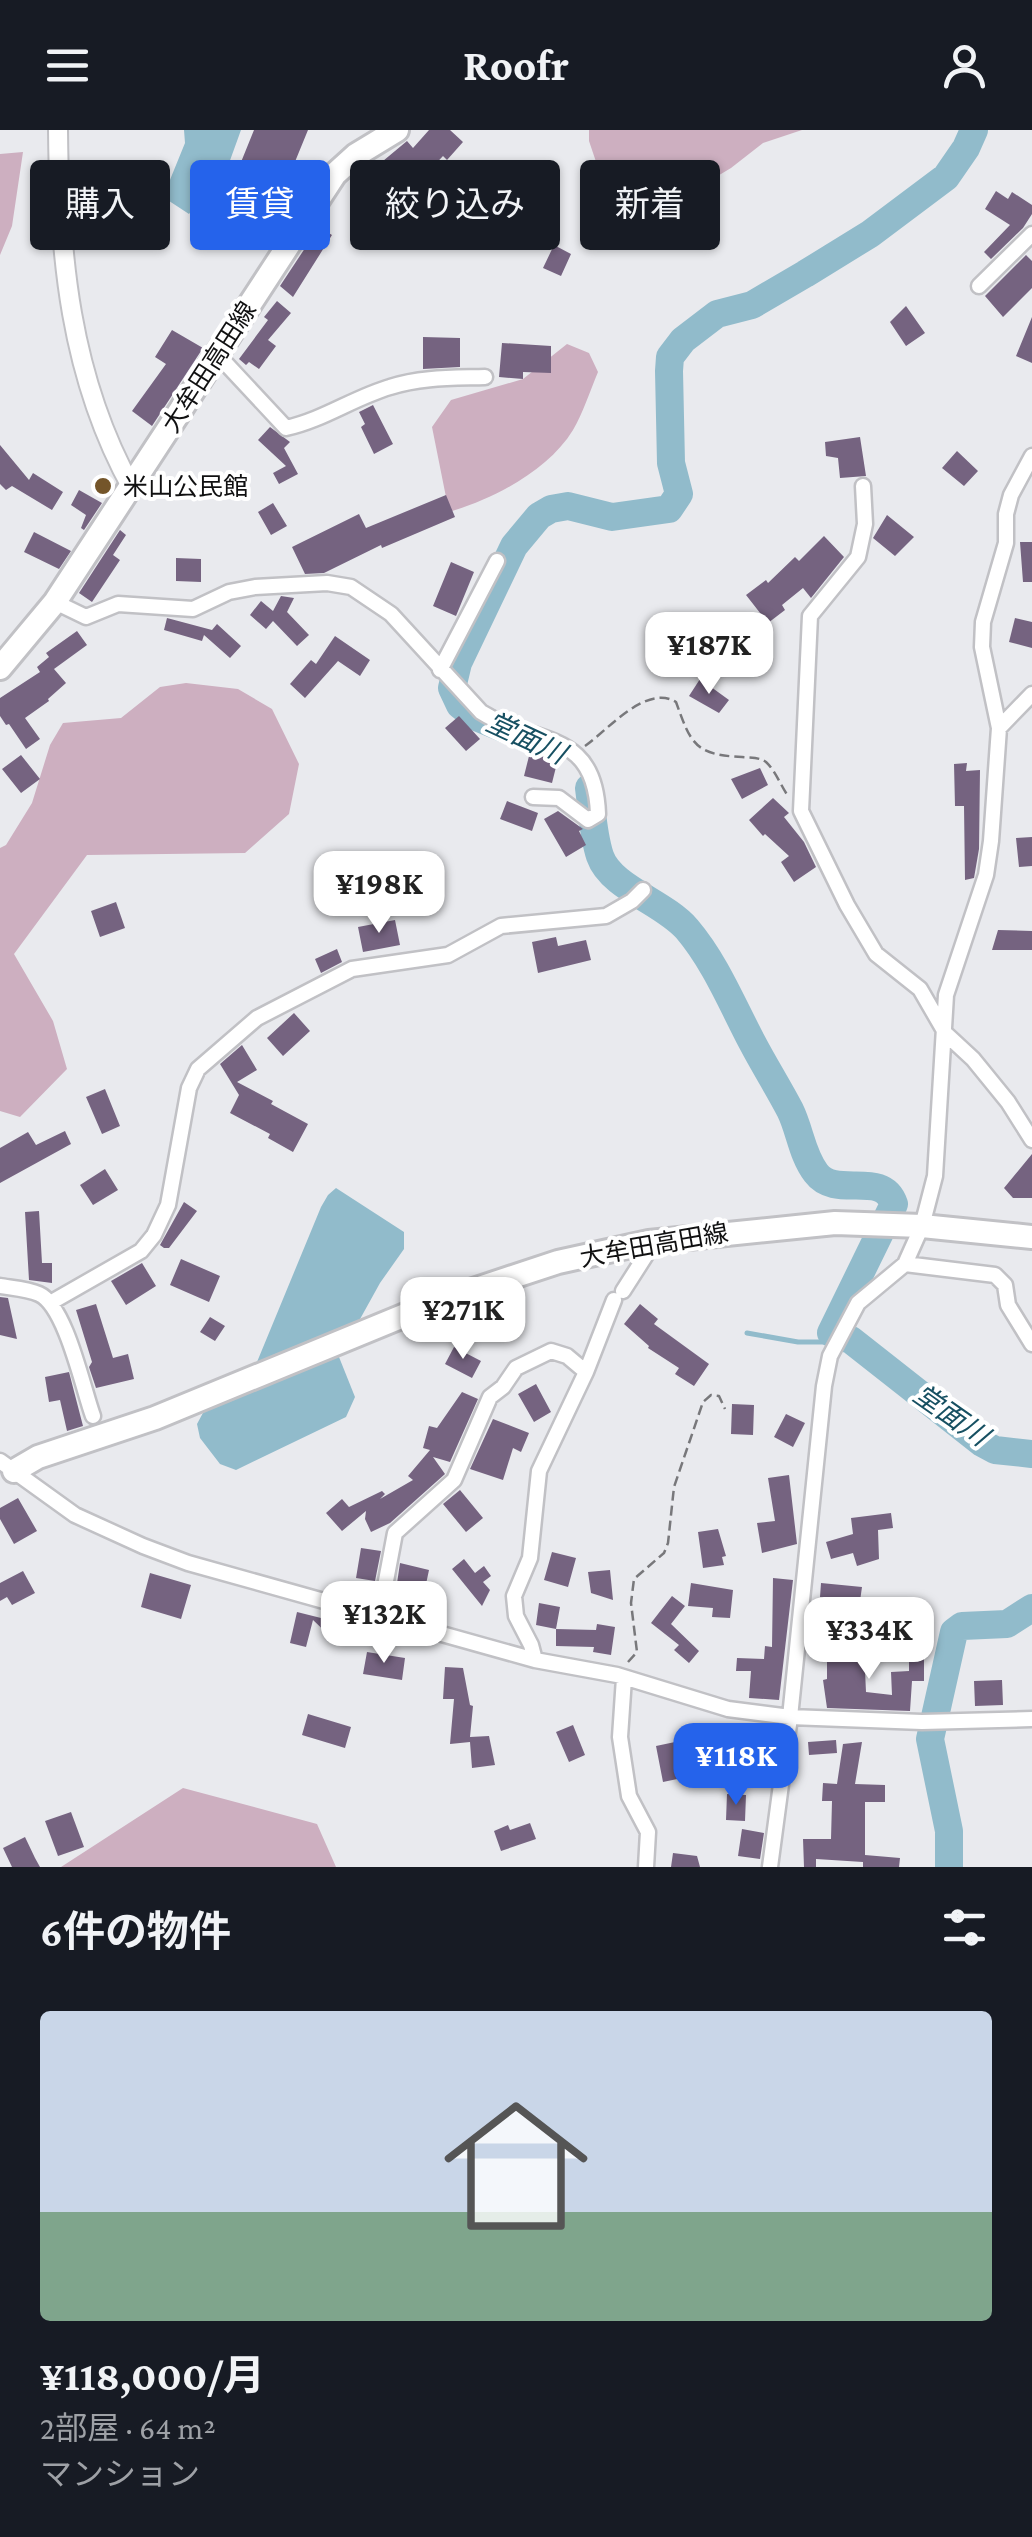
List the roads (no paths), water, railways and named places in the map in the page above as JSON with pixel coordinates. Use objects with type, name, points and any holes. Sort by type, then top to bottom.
[{"type":"main road","name":"大牟田高田線","points":[[330,181],[372,136],[397,130]]},
{"type":"main road","name":"大牟田高田線","points":[[0,668],[55,602],[284,250]]},
{"type":"main road","name":"大牟田高田線","points":[[7,1466],[155,1418],[437,1302],[558,1262],[649,1242],[765,1228],[870,1224],[1032,1237]]},
{"type":"street","points":[[58,130],[64,266],[72,324],[85,377],[106,435],[132,488]]},
{"type":"street","points":[[980,286],[1032,234]]},
{"type":"street","points":[[217,354],[286,428],[312,423],[386,388],[423,379],[485,377]]},
{"type":"street","points":[[770,1867],[830,1356],[868,1292],[905,1264],[922,1226],[935,1176],[946,996],[986,875],[999,728],[982,647],[983,622],[1006,543],[1006,514],[1011,495],[1032,456]]},
{"type":"street","points":[[863,486],[866,524],[858,557],[810,616],[802,811],[847,905],[876,954],[920,988],[946,1034],[984,1074],[1032,1140]]},
{"type":"street","points":[[440,670],[497,560]]},
{"type":"street","points":[[55,602],[86,617],[118,604],[192,609],[229,592],[327,583],[350,587],[391,614],[481,712],[575,752],[592,775],[598,814],[588,820],[559,798],[533,797]]},
{"type":"street","points":[[999,728],[1032,694]]},
{"type":"street","points":[[50,1303],[141,1251],[154,1235],[168,1205],[193,1078],[198,1069],[257,1018],[352,970],[448,956],[501,926],[606,916],[643,890]]},
{"type":"street","points":[[535,1660],[532,1645],[516,1616],[514,1596],[530,1558],[539,1471],[618,1295],[646,1255],[649,1242]]},
{"type":"street","points":[[905,1264],[996,1274],[1004,1285],[1008,1305],[1032,1344]]},
{"type":"street","points":[[0,1286],[42,1295],[50,1303],[76,1355],[93,1416]]},
{"type":"street","points":[[379,1618],[395,1532],[454,1480],[490,1397],[504,1386],[516,1368],[551,1351],[568,1356],[586,1372]]},
{"type":"street","points":[[7,1466],[76,1515],[188,1563],[535,1660],[621,1676],[728,1709],[790,1717],[922,1722],[1032,1718]]},
{"type":"street","points":[[621,1676],[620,1737],[630,1796],[648,1832],[646,1867]]},
{"type":"water","points":[[184,130],[241,130],[230,160],[190,160],[189,214],[170,202],[170,180],[185,143]]},
{"type":"water","points":[[336,1188],[404,1232],[404,1249],[380,1283],[339,1357],[355,1397],[346,1417],[236,1470],[220,1464],[200,1438],[197,1424],[211,1398],[252,1374],[321,1207]]},
{"type":"waterway","name":"堂面川","points":[[529,739],[474,716],[460,705],[452,688],[458,663],[514,546],[539,516],[551,509],[568,506],[612,517],[669,509],[679,494],[671,463],[670,357],[683,340],[717,314],[752,305],[870,234],[946,177],[974,130]]},
{"type":"waterway","name":"堂面川","points":[[589,788],[596,840],[606,867],[626,886],[677,919],[697,942],[790,1110],[816,1173],[835,1184],[880,1188],[894,1204],[831,1333],[851,1340],[982,1443],[995,1450],[1032,1454]]},
{"type":"waterway","points":[[747,1333],[798,1342],[823,1342],[831,1333]]},
{"type":"waterway","points":[[949,1867],[949,1831],[930,1739],[954,1632],[962,1626],[1007,1624],[1032,1608]]},
{"type":"place","name":"米山公民館","points":[[103,486]]}]
